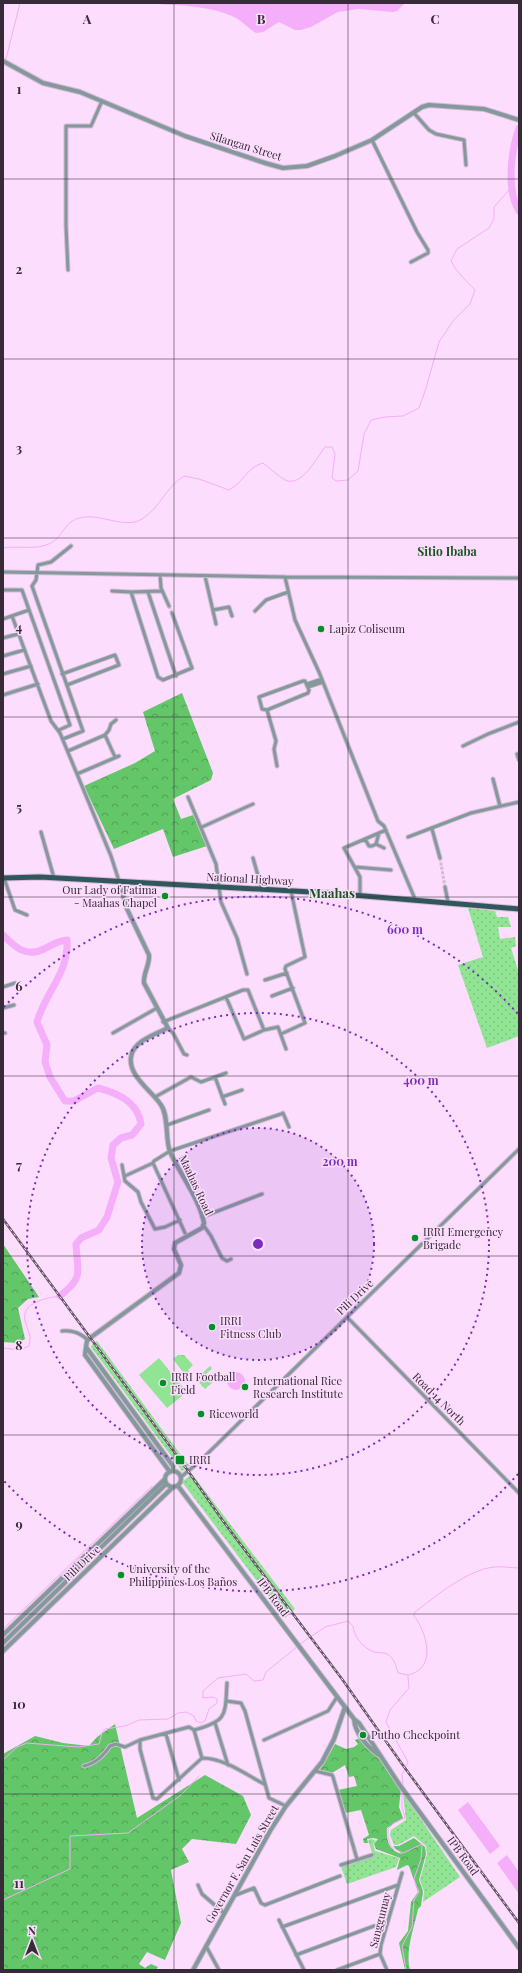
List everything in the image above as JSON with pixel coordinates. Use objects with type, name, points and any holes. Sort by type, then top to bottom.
[{"type":"main road","name":"National Highway","points":[[3,878],[54,878],[119,881],[360,895],[519,909]]},
{"type":"street","name":"Silangan Street","points":[[3,61],[43,83],[80,92],[185,136],[283,168],[307,166],[372,140],[422,107],[439,105],[484,109],[519,120]]},
{"type":"street","points":[[68,270],[66,226],[66,126],[91,126],[102,101]]},
{"type":"street","points":[[414,113],[424,125],[433,132],[464,140],[466,165]]},
{"type":"street","points":[[372,140],[417,232],[428,250],[428,253],[411,262]]},
{"type":"street","points":[[63,740],[83,731],[32,588],[38,573],[38,564],[51,562],[71,546]]},
{"type":"street","points":[[3,572],[284,577],[519,578]]},
{"type":"street","points":[[160,575],[162,591],[169,606]]},
{"type":"street","points":[[205,576],[216,624]]},
{"type":"street","points":[[284,577],[295,620],[322,680],[378,821],[386,830],[415,899]]},
{"type":"street","points":[[3,590],[22,590],[70,725],[59,730]]},
{"type":"street","points":[[112,591],[162,591]]},
{"type":"street","points":[[131,592],[158,677],[163,680],[176,676],[192,668],[172,613]]},
{"type":"street","points":[[148,592],[176,676]]},
{"type":"street","points":[[254,611],[266,600],[288,592]]},
{"type":"street","points":[[213,610],[229,607],[232,616]]},
{"type":"street","points":[[3,619],[29,610]]},
{"type":"street","points":[[12,616],[51,721],[59,730],[68,751],[111,856],[127,909],[149,955],[150,960],[144,975],[144,983],[163,1022],[173,1033],[184,1054],[187,1055]]},
{"type":"street","points":[[3,638],[18,634]]},
{"type":"street","points":[[3,656],[24,650]]},
{"type":"street","points":[[62,674],[115,655],[119,665],[67,685]]},
{"type":"street","points":[[3,674],[31,666]]},
{"type":"street","points":[[308,685],[322,680]]},
{"type":"street","points":[[303,681],[308,685],[308,693],[267,710],[262,709],[259,697],[303,681]]},
{"type":"street","points":[[3,695],[38,684]]},
{"type":"street","points":[[267,710],[276,741],[274,749],[277,766]]},
{"type":"street","points":[[68,751],[105,735],[110,730],[111,724],[116,720]]},
{"type":"street","points":[[463,746],[519,722]]},
{"type":"street","points":[[105,735],[115,757]]},
{"type":"street","points":[[519,754],[517,754],[519,760]]},
{"type":"street","points":[[77,774],[119,756]]},
{"type":"street","points":[[493,780],[500,806]]},
{"type":"street","points":[[188,797],[202,827],[216,864],[221,902],[237,938],[247,974]]},
{"type":"street","points":[[408,837],[471,813],[519,802]]},
{"type":"street","points":[[202,827],[253,804]]},
{"type":"street","points":[[432,829],[440,858]]},
{"type":"street","points":[[360,895],[361,880],[344,848],[386,830]]},
{"type":"street","points":[[41,832],[54,878]]},
{"type":"street","points":[[376,844],[379,833]]},
{"type":"street","points":[[365,839],[369,846],[376,844],[384,848]]},
{"type":"street","points":[[253,858],[262,890]]},
{"type":"street","points":[[355,867],[391,870]]},
{"type":"street","points":[[3,878],[15,910],[27,915]]},
{"type":"street","points":[[445,887],[448,902]]},
{"type":"street","points":[[281,1034],[305,1023],[287,973],[286,966],[305,957],[291,891]]},
{"type":"street","points":[[265,980],[287,973]]},
{"type":"street","points":[[3,987],[15,983]]},
{"type":"street","points":[[272,996],[293,988]]},
{"type":"street","points":[[163,1022],[243,990],[248,990],[264,1030]]},
{"type":"street","points":[[226,997],[244,1039],[264,1030],[278,1027],[286,1049]]},
{"type":"street","points":[[3,1008],[14,1005]]},
{"type":"street","points":[[113,1033],[156,1008]]},
{"type":"street","name":"Maahas Road","points":[[88,1340],[179,1273],[182,1265],[174,1249],[175,1243],[204,1226],[202,1217],[186,1180],[170,1151],[167,1125],[162,1106],[133,1069],[131,1056],[137,1045],[168,1028]]},
{"type":"street","points":[[155,1097],[191,1077],[200,1082],[226,1073]]},
{"type":"street","points":[[215,1077],[225,1104]]},
{"type":"street","points":[[222,1097],[242,1090]]},
{"type":"street","points":[[167,1125],[209,1110]]},
{"type":"street","points":[[125,1176],[153,1163],[170,1151],[283,1113],[289,1127]]},
{"type":"street","name":"Pili Drive","points":[[203,1458],[257,1407],[346,1317],[519,1149]]},
{"type":"street","points":[[153,1163],[185,1233]]},
{"type":"street","points":[[122,1165],[125,1181],[138,1192],[141,1202],[155,1229],[165,1227],[180,1220]]},
{"type":"street","points":[[202,1217],[262,1194]]},
{"type":"street","points":[[204,1226],[222,1258],[224,1260],[231,1259]]},
{"type":"street","name":"Road 14 North","points":[[346,1317],[519,1493]]},
{"type":"street","points":[[62,1330],[71,1330],[88,1340],[86,1347],[173,1466],[172,1471]]},
{"type":"street","points":[[166,1482],[173,1487],[178,1486],[181,1482],[181,1477],[200,1461]]},
{"type":"street","points":[[172,1471],[180,1474],[181,1477]]},
{"type":"street","points":[[3,1643],[166,1482],[166,1475],[172,1471]]},
{"type":"street","points":[[3,1635],[166,1482]]},
{"type":"street","name":"IPB Road","points":[[178,1486],[301,1651],[354,1719],[354,1726],[365,1743],[379,1755],[519,1948]]},
{"type":"street","name":"Pili Drive","points":[[3,1651],[173,1487]]},
{"type":"street","points":[[194,1730],[216,1723],[221,1718],[226,1701],[227,1683]]},
{"type":"street","points":[[264,1740],[328,1712],[337,1697]]},
{"type":"street","points":[[226,1701],[241,1703],[245,1711],[268,1798],[286,1806]]},
{"type":"street","name":"Governor F. San Luis Street","points":[[193,1970],[224,1913],[236,1895],[266,1837],[286,1806],[315,1771],[328,1751],[345,1707]]},
{"type":"street","points":[[216,1723],[228,1765]]},
{"type":"street","points":[[84,1766],[93,1764],[103,1756],[110,1746],[116,1744],[125,1747],[140,1740],[190,1727],[194,1730],[202,1758]]},
{"type":"street","points":[[166,1734],[179,1780]]},
{"type":"street","points":[[140,1740],[140,1749],[153,1798],[157,1799],[165,1793],[202,1758]]},
{"type":"street","points":[[202,1758],[216,1760],[228,1765],[264,1784]]},
{"type":"street","points":[[315,1771],[332,1775],[333,1777],[357,1859]]},
{"type":"street","points":[[341,1865],[372,1855]]},
{"type":"street","name":"Sanggumay","points":[[387,1970],[380,1954],[385,1926],[402,1873]]},
{"type":"street","points":[[236,1895],[254,1888],[261,1903],[265,1905],[340,1876]]},
{"type":"street","points":[[198,1885],[202,1894],[224,1913]]},
{"type":"street","points":[[282,1927],[398,1885]]},
{"type":"street","points":[[279,1920],[304,1970]]},
{"type":"street","points":[[296,1955],[374,1926],[385,1926]]},
{"type":"street","points":[[206,1946],[219,1970]]},
{"type":"street","points":[[337,1970],[380,1954]]},
{"type":"green space","points":[[182,693],[213,773],[211,780],[173,799],[181,819],[196,814],[210,845],[173,857],[163,829],[114,849],[84,786],[135,763],[155,751],[143,712]]},
{"type":"green space","points":[[468,908],[495,911],[497,917],[508,917],[511,927],[498,927],[500,939],[515,937],[516,946],[511,948],[519,973],[519,1036],[487,1048],[458,965],[483,957]]},
{"type":"green space","points":[[3,1244],[39,1297],[28,1299],[18,1308],[25,1339],[18,1343],[3,1342]]},
{"type":"green space","points":[[97,1341],[189,1466],[187,1467],[95,1342]]},
{"type":"green space","points":[[93,1343],[185,1469],[182,1471],[91,1347]]},
{"type":"green space","points":[[178,1355],[184,1355],[193,1365],[188,1370],[190,1374],[186,1376],[173,1359]]},
{"type":"green space","name":"IRRI Football Field","points":[[159,1358],[187,1392],[167,1408],[139,1375]]},
{"type":"green space","points":[[210,1366],[212,1368],[206,1374],[213,1382],[205,1389],[196,1379]]},
{"type":"green space","points":[[192,1474],[295,1609],[285,1618],[182,1482]]},
{"type":"green space","points":[[115,1724],[137,1818],[205,1775],[243,1796],[251,1815],[236,1844],[192,1839],[182,1849],[189,1862],[171,1870],[181,1923],[165,1960],[147,1952],[139,1964],[145,1968],[151,1964],[158,1967],[156,1970],[3,1970],[3,1754],[35,1736],[63,1743],[89,1746],[97,1737]]},
{"type":"green space","points":[[360,1738],[378,1756],[401,1788],[399,1807],[403,1818],[387,1828],[389,1845],[398,1853],[402,1854],[393,1846],[399,1846],[414,1838],[425,1847],[426,1854],[419,1880],[423,1891],[421,1906],[418,1909],[409,1947],[410,1970],[405,1970],[399,1943],[408,1931],[411,1902],[418,1892],[409,1866],[407,1865],[397,1870],[400,1858],[376,1849],[374,1844],[378,1839],[367,1839],[368,1843],[364,1843],[363,1839],[369,1835],[361,1810],[345,1813],[338,1790],[357,1786],[354,1776],[349,1777],[345,1765],[332,1773],[318,1769],[335,1744],[346,1749],[354,1747],[358,1744],[355,1740]]},
{"type":"green space","points":[[403,1793],[460,1877],[423,1902],[424,1891],[420,1880],[427,1854],[426,1846],[414,1836],[398,1845],[394,1845],[390,1835],[391,1830],[406,1820]]},
{"type":"green space","points":[[372,1839],[376,1841],[373,1844],[375,1851],[399,1858],[396,1867],[347,1884],[341,1866],[373,1856],[368,1840]]},
{"type":"shaded area","points":[[145,3],[405,3],[397,11],[393,12],[358,9],[338,12],[311,27],[301,30],[295,30],[279,22],[263,32],[256,33],[236,18],[226,13],[191,6]]},
{"type":"shaded area","points":[[236,1372],[242,1375],[245,1381],[242,1387],[236,1390],[230,1387],[227,1381],[230,1375]]},
{"type":"shaded area","points":[[468,1802],[500,1846],[490,1854],[458,1810]]},
{"type":"shaded area","points":[[507,1855],[519,1872],[519,1894],[497,1863]]},
{"type":"waterway","points":[[6,59],[20,3]]},
{"type":"waterway","points":[[519,128],[516,137],[511,170],[512,192],[519,211]]},
{"type":"waterway","points":[[3,548],[39,547],[51,543],[69,524],[78,518],[92,517],[129,523],[136,522],[154,509],[172,486],[184,476],[199,479],[229,490],[234,487],[249,471],[263,463],[285,480],[297,480],[303,476],[325,447],[332,447],[335,454],[332,478],[336,481],[348,480],[358,471],[364,434],[371,420],[385,417],[403,416],[419,408],[439,342],[453,321],[470,304],[475,290],[459,273],[451,261],[457,249],[489,228],[494,219],[494,207],[510,189]]},
{"type":"waterway","points":[[3,935],[16,947],[26,952],[38,951],[57,942],[67,940],[67,952],[61,972],[37,1022],[47,1045],[45,1062],[50,1077],[65,1101],[74,1101],[98,1088],[120,1096],[131,1104],[136,1110],[141,1124],[132,1135],[121,1138],[113,1145],[111,1158],[118,1182],[107,1217],[99,1230],[81,1238],[76,1244],[78,1273],[73,1283],[60,1296]]},
{"type":"waterway","points":[[3,1348],[20,1350],[29,1346],[30,1336],[25,1321],[27,1309],[36,1302],[60,1296]]},
{"type":"waterway","points":[[3,1629],[152,1486]]},
{"type":"waterway","points":[[300,1644],[325,1627],[348,1621],[353,1626],[357,1638],[363,1645],[374,1652],[389,1655],[394,1662],[398,1673],[408,1675],[411,1674],[419,1670],[424,1664],[427,1650],[424,1635],[418,1621],[414,1616],[415,1612],[452,1585],[473,1573],[494,1567],[519,1568]]},
{"type":"waterway","points":[[3,1760],[17,1747],[27,1743],[78,1747],[99,1744],[102,1733],[105,1729],[125,1726],[139,1720],[168,1719],[178,1713],[186,1712],[194,1716],[196,1721],[201,1723],[205,1721],[209,1709],[217,1703],[217,1699],[213,1697],[203,1698],[203,1691],[218,1678],[246,1674],[254,1681],[263,1680],[266,1672],[298,1646]]},
{"type":"waterway","points":[[403,1786],[402,1775],[408,1762],[386,1722],[390,1710],[409,1688],[408,1676]]},
{"type":"waterway","points":[[3,1900],[70,1869],[70,1836],[128,1833],[181,1795],[199,1776]]},
{"type":"waterway","points":[[402,1791],[402,1806],[405,1818],[394,1823],[388,1829],[388,1837],[391,1847],[403,1853],[422,1844],[421,1859],[414,1879],[419,1892],[414,1900],[412,1927],[402,1946],[406,1970]]},
{"type":"tunnel","points":[[169,606],[172,613]]},
{"type":"tunnel","points":[[440,858],[445,887]]},
{"type":"railway","points":[[3,1219],[186,1468],[223,1521],[342,1679],[402,1764],[519,1923]]},
{"type":"place","name":"Lapiz Coliseum","points":[[321,629]]},
{"type":"place","name":"Our Lady of Fatima - Maahas Chapel","points":[[165,896]]},
{"type":"place","name":"IRRI Emergency Brigade","points":[[415,1238]]},
{"type":"place","name":"IRRI Fitness Club","points":[[212,1327]]},
{"type":"place","name":"IRRI Football Field","points":[[163,1383]]},
{"type":"place","name":"International Rice Research Institute","points":[[245,1387]]},
{"type":"place","name":"Riceworld","points":[[201,1414]]},
{"type":"place","name":"IRRI","points":[[180,1460]]},
{"type":"place","name":"University of the Philippines Los Baños","points":[[121,1575]]},
{"type":"place","name":"Putho Checkpoint","points":[[363,1735]]},
{"type":"district","name":"Sitio Ibaba","points":[[447,552]]},
{"type":"district","name":"Maahas","points":[[332,893]]}]
